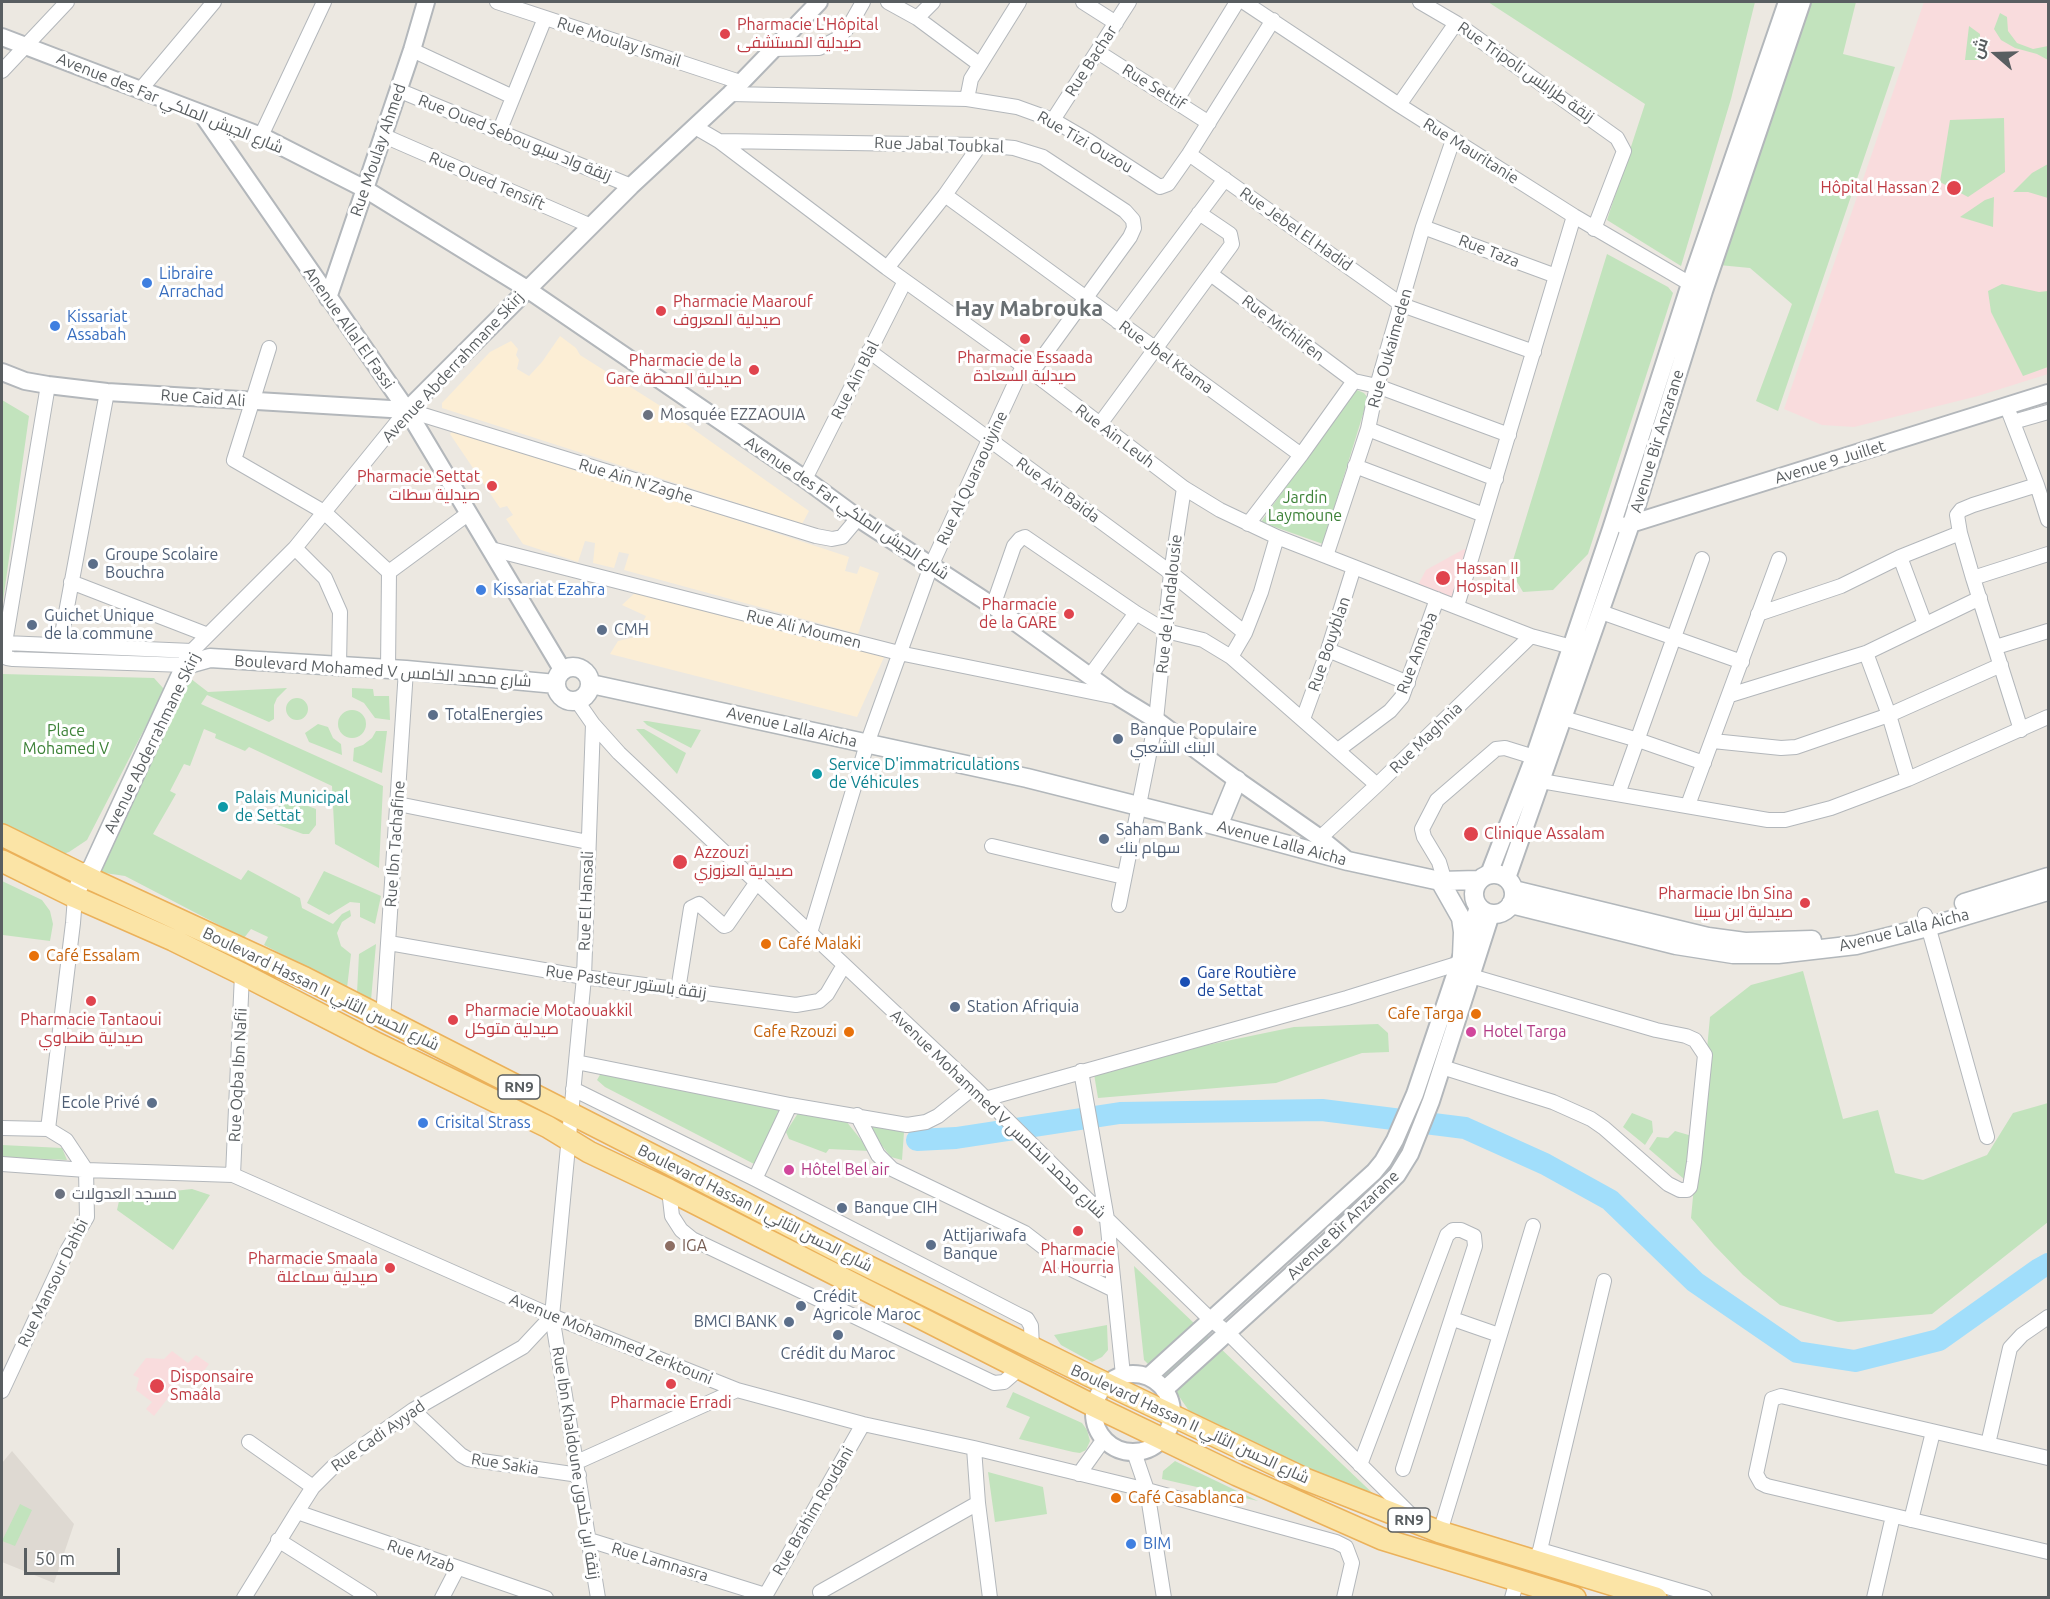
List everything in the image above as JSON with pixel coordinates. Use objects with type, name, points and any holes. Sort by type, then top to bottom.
[{"type":"main road","name":"Boulevard Mohamed V شارع محمد الخامس","points":[[189,658],[505,678],[560,678]]},
{"type":"main road","name":"Avenue Abderrahmane Skirj","points":[[80,899],[189,658]]},
{"type":"main road","points":[[570,667],[584,670],[591,684],[589,692],[577,701],[563,698],[558,692],[560,678],[570,667]]},
{"type":"main road","name":"Avenue Lalla Aicha","points":[[591,684],[1027,778],[1348,861],[1444,881],[1460,879],[1493,893],[1708,937],[1745,942],[1832,938],[1927,921],[2049,891]]},
{"type":"main road","points":[[1218,826],[1237,780]]},
{"type":"main road","name":"Boulevard Hassan II شارع الحسن الثاني","points":[[2,835],[265,959],[793,1228],[1032,1347],[1115,1380],[1172,1415],[1305,1479],[1431,1529],[1537,1556],[1656,1598]]},
{"type":"main road","name":"Boulevard Hassan II شارع الحسن الثاني","points":[[2,861],[242,974],[548,1127],[568,1140],[1094,1407],[1237,1475],[1357,1529],[1514,1589],[1575,1598]]},
{"type":"main road","name":"Avenue Lalla Aicha","points":[[1927,921],[2049,877]]},
{"type":"main road","points":[[1444,881],[1461,918],[1464,965]]},
{"type":"street","points":[[2,71],[67,2]]},
{"type":"street","points":[[141,89],[214,2]]},
{"type":"street","points":[[261,136],[324,2]]},
{"type":"street","name":"Rue Moulay Ahmed","points":[[328,298],[426,2]]},
{"type":"street","name":"Rue Moulay Ismail","points":[[497,2],[735,88]]},
{"type":"street","name":"Avenue Abderrahmane Skirj","points":[[189,658],[208,635],[295,548],[407,410],[631,186],[735,88],[819,2]]},
{"type":"street","points":[[773,49],[819,48],[837,39],[850,25],[863,2]]},
{"type":"street","points":[[888,2],[917,18],[979,64]]},
{"type":"street","points":[[917,18],[933,2]]},
{"type":"street","points":[[967,99],[971,79],[979,64],[1019,2]]},
{"type":"street","points":[[1083,2],[1116,23]]},
{"type":"street","name":"Rue Bachar","points":[[1053,120],[1129,2]]},
{"type":"street","points":[[1176,101],[1237,2]]},
{"type":"street","name":"Rue Mauritanie","points":[[1245,2],[1453,140],[1594,229],[1697,288]]},
{"type":"street","name":"Rue Tripoli زنقة طرابلس","points":[[1420,2],[1456,23],[1613,134],[1619,141],[1624,151],[1594,229]]},
{"type":"street","name":"Avenue Bir Anzarane","points":[[1493,893],[1534,757],[1579,649],[1601,612],[1631,524],[1697,288],[1787,2]]},
{"type":"street","name":"Avenue Bir Anzarane","points":[[1148,1377],[1374,1172],[1395,1140],[1415,1094],[1450,993],[1464,965],[1541,781],[1563,718],[1611,529],[1802,2]]},
{"type":"street","points":[[499,132],[545,18]]},
{"type":"street","name":"Rue Tizi Ouzou","points":[[735,88],[967,99],[1017,107],[1053,120],[1160,187],[1168,184],[1190,154],[1273,20]]},
{"type":"street","points":[[1399,105],[1456,23]]},
{"type":"street","name":"Avenue des Far شارع الجيش الملكي","points":[[2,37],[261,136],[365,189],[527,289],[858,518],[993,606],[1120,698],[1156,720],[1320,838],[1348,861]]},
{"type":"street","points":[[412,50],[513,97]]},
{"type":"street","name":"Rue Settif","points":[[1098,52],[1209,123]]},
{"type":"street","name":"Rue Oued Sebou زنقة واد سبو","points":[[398,90],[631,186]]},
{"type":"street","name":"Anenue Allal El Fassi","points":[[202,114],[407,410],[491,549],[560,678]]},
{"type":"street","name":"Rue Ain Leuh","points":[[695,127],[719,141],[887,268],[1028,369],[1184,488],[1248,524],[1277,537],[1531,636],[1579,649]]},
{"type":"street","name":"Rue Oued Tensift","points":[[382,135],[591,226]]},
{"type":"street","name":"Rue Oukaimeden","points":[[1326,556],[1368,429],[1377,386],[1423,227],[1453,140]]},
{"type":"street","name":"Rue Jabal Toubkal","points":[[719,141],[980,145],[1014,148],[1043,157],[1125,211],[1133,220],[1134,228],[1130,237],[1086,299],[1028,369]]},
{"type":"street","points":[[887,268],[945,195],[980,145]]},
{"type":"street","name":"Rue Jebel El Hadid","points":[[1190,154],[1402,305],[1534,352]]},
{"type":"street","points":[[1118,322],[1226,179]]},
{"type":"street","name":"Rue Jbel Ktama","points":[[945,195],[1301,455]]},
{"type":"street","points":[[1100,424],[1212,275],[1232,244],[1230,234],[1226,230],[1199,213]]},
{"type":"street","points":[[1457,606],[1574,216]]},
{"type":"street","name":"Rue Taza","points":[[1423,227],[1556,276]]},
{"type":"street","name":"Rue Michlifen","points":[[1212,275],[1354,381]]},
{"type":"street","name":"Rue Ain Blal","points":[[805,480],[905,281]]},
{"type":"street","points":[[269,348],[234,460],[324,512],[389,572],[388,669]]},
{"type":"street","name":"Rue Ain Baida","points":[[869,351],[1171,573],[1245,633]]},
{"type":"street","name":"Rue Al Quaraouiyine","points":[[810,933],[867,744],[931,566],[990,440],[1028,369]]},
{"type":"street","name":"Rue Caid Ali","points":[[2,372],[25,381],[107,392],[407,410]]},
{"type":"street","points":[[1248,524],[1354,381],[1377,386],[1509,435]]},
{"type":"street","points":[[5,643],[48,385]]},
{"type":"street","points":[[60,645],[107,392]]},
{"type":"street","name":"Avenue 9 Juillet","points":[[1611,529],[2010,415],[2049,393]]},
{"type":"street","name":"Rue Ain N'Zaghe","points":[[407,410],[816,536],[832,539],[842,537],[858,518]]},
{"type":"street","points":[[2049,411],[2010,415],[2049,520]]},
{"type":"street","points":[[1368,429],[1496,479]]},
{"type":"street","points":[[1355,466],[1484,515]]},
{"type":"street","points":[[2021,730],[1973,578],[1957,515],[1961,510],[1973,505],[2037,484]]},
{"type":"street","name":"Rue de l'Andalousie","points":[[1119,905],[1156,720],[1171,573],[1184,488]]},
{"type":"street","points":[[389,572],[470,513]]},
{"type":"street","points":[[1758,614],[1841,586],[1900,557],[1960,533]]},
{"type":"street","points":[[993,606],[1015,543],[1025,537],[1166,632],[1203,640],[1231,657],[1377,786]]},
{"type":"street","points":[[1231,657],[1245,633],[1261,592],[1277,537]]},
{"type":"street","points":[[295,548],[325,578],[340,612],[339,666]]},
{"type":"street","name":"Rue Ali Moumen","points":[[491,549],[899,653],[1120,698]]},
{"type":"street","points":[[1973,578],[2049,554]]},
{"type":"street","points":[[1900,557],[1925,624]]},
{"type":"street","points":[[1618,794],[1702,559]]},
{"type":"street","points":[[1688,805],[1779,559]]},
{"type":"street","name":"Rue Bouyblan","points":[[1302,719],[1328,650],[1354,567]]},
{"type":"street","points":[[71,582],[208,635]]},
{"type":"street","points":[[1730,695],[1866,653],[1980,598]]},
{"type":"street","name":"Rue Annaba","points":[[1338,750],[1390,711],[1402,697],[1437,599]]},
{"type":"street","points":[[1601,612],[1742,662]]},
{"type":"street","points":[[1090,676],[1136,613]]},
{"type":"street","points":[[1996,647],[2049,631]]},
{"type":"street","name":"Rue Maghnia","points":[[1320,838],[1377,786],[1531,636]]},
{"type":"street","name":"Boulevard Mohamed V شارع محمد الخامس","points":[[5,643],[60,645],[189,658],[10,659],[5,655],[5,643]]},
{"type":"street","points":[[1328,650],[1408,684]]},
{"type":"street","points":[[1866,653],[1889,715],[1908,779]]},
{"type":"street","points":[[1713,741],[1781,748],[1796,747],[1889,715],[2001,665]]},
{"type":"street","name":"Rue Ibn Tachafine","points":[[383,1019],[406,670]]},
{"type":"street","name":"Avenue Mohammed V شارع محمد الخامس","points":[[577,701],[593,724],[619,753],[974,1087],[1210,1319],[1228,1333],[1360,1465],[1431,1529]]},
{"type":"street","points":[[1541,781],[1768,820],[1785,820],[1831,808],[1908,779],[2049,717]]},
{"type":"street","points":[[1563,718],[1638,740],[1704,763]]},
{"type":"street","name":"Rue El Hansali","points":[[571,1114],[584,977],[593,724]]},
{"type":"street","points":[[1444,881],[1439,862],[1424,837],[1422,829],[1437,800],[1496,749],[1505,748],[1534,757]]},
{"type":"street","points":[[398,804],[588,842]]},
{"type":"street","points":[[992,846],[1124,877]]},
{"type":"street","points":[[678,990],[691,908],[699,904],[724,926],[727,925],[757,882]]},
{"type":"street","points":[[48,1129],[73,923],[80,899]]},
{"type":"street","points":[[1927,921],[1987,1137]]},
{"type":"street","name":"Rue Pasteur زنقة باستور","points":[[389,943],[584,977],[796,1005],[819,1001],[827,994],[844,965]]},
{"type":"street","points":[[988,1103],[1081,1071],[1464,965],[1656,1030],[1695,1040],[1705,1055],[1690,1187],[1687,1190],[1680,1190],[1668,1184],[1592,1119],[1553,1102],[1442,1067]]},
{"type":"street","name":"Avenue Bir Anzarane","points":[[1164,1390],[1333,1237],[1397,1175],[1417,1138],[1442,1067],[1464,965]]},
{"type":"street","points":[[1433,972],[1450,993]]},
{"type":"street","name":"Rue Oqba Ibn Nafii","points":[[233,1175],[242,974]]},
{"type":"street","points":[[576,1062],[897,1124],[915,1125],[938,1116],[974,1087]]},
{"type":"street","points":[[1081,1071],[1107,1219],[1114,1290],[1115,1380],[1096,1398],[1094,1418],[1097,1430],[1117,1449],[1134,1452],[1150,1448],[1162,1438],[1169,1427],[1172,1415],[1170,1402],[1164,1390],[1148,1377]]},
{"type":"street","points":[[573,1089],[755,1179],[1027,1319],[1033,1332],[1032,1347]]},
{"type":"street","points":[[755,1179],[790,1105]]},
{"type":"street","name":"Rue Ibn Khaldoune زنقة ابن خلدون","points":[[571,1114],[552,1316],[598,1598]]},
{"type":"street","points":[[857,1115],[878,1155],[892,1169],[1025,1233],[1072,1270],[1114,1290]]},
{"type":"street","points":[[2,1128],[48,1129],[66,1140],[86,1170]]},
{"type":"street","name":"Avenue Mohammed Zerktouni","points":[[2,1164],[86,1170],[233,1175],[552,1316],[737,1390],[863,1424],[1147,1490],[1286,1527],[1343,1545],[1352,1563],[1344,1598]]},
{"type":"street","name":"Rue Mansour Dahbi","points":[[2,1391],[68,1249],[87,1217],[86,1170]]},
{"type":"street","points":[[669,1191],[672,1216],[681,1230],[692,1239],[994,1383],[1004,1382],[1020,1368]]},
{"type":"street","points":[[793,1228],[807,1206]]},
{"type":"street","points":[[1431,1529],[1499,1335],[1533,1226]]},
{"type":"street","points":[[1360,1465],[1447,1235],[1457,1230],[1469,1233],[1476,1241],[1453,1319],[1403,1469]]},
{"type":"street","points":[[1604,1281],[1537,1556],[1705,1598]]},
{"type":"street","name":"Rue Cadi Ayyad","points":[[244,1598],[278,1540],[314,1487],[334,1466],[412,1410],[512,1354],[532,1339],[552,1316]]},
{"type":"street","points":[[1988,1444],[2010,1348],[2022,1335],[2049,1317]]},
{"type":"street","points":[[1453,1319],[1499,1335]]},
{"type":"street","name":"RN9","points":[[1115,1380],[1136,1374],[1148,1377]]},
{"type":"street","points":[[578,1469],[737,1390]]},
{"type":"street","points":[[2049,1458],[1781,1396],[1772,1399],[1756,1474],[1761,1483],[2049,1552]]},
{"type":"street","name":"Rue Sakia","points":[[412,1410],[468,1459],[578,1469]]},
{"type":"street","name":"Rue Brahim Roudani","points":[[764,1596],[863,1424]]},
{"type":"street","points":[[1911,1520],[1933,1432]]},
{"type":"street","points":[[1079,1474],[1104,1439]]},
{"type":"street","points":[[249,1442],[314,1487]]},
{"type":"street","points":[[974,1448],[978,1503],[990,1598]]},
{"type":"street","points":[[1134,1452],[1147,1490],[1164,1598]]},
{"type":"street","points":[[820,1592],[978,1503]]},
{"type":"street","name":"Rue Mzab","points":[[297,1512],[546,1598]]},
{"type":"street","points":[[1875,1598],[1893,1516]]},
{"type":"street","points":[[278,1540],[370,1598]]},
{"type":"street","name":"Rue Lamnasra","points":[[589,1540],[764,1596]]},
{"type":"street","points":[[442,1598],[457,1569]]},
{"type":"shaded area","name":"Hôpital Hassan 2","points":[[1924,2],[2048,2],[2048,374],[1978,396],[1854,427],[1822,425],[1784,409]]},
{"type":"shaded area","points":[[560,336],[576,348],[580,355],[662,407],[809,511],[802,524],[442,408],[442,403],[490,352],[511,341],[518,349],[517,369],[529,376]]},
{"type":"shaded area","points":[[456,428],[849,557],[845,571],[857,574],[860,566],[879,573],[858,634],[624,570],[629,554],[619,552],[614,568],[593,563],[595,543],[585,541],[578,562],[523,544],[506,519],[513,515],[507,506],[500,508],[450,434]]},
{"type":"shaded area","name":"Hassan II Hospital","points":[[1464,549],[1472,551],[1457,600],[1418,585],[1426,570]]},
{"type":"shaded area","points":[[637,591],[885,655],[857,717],[610,654],[618,641],[635,637],[646,616],[622,605]]},
{"type":"shaded area","name":"Disponsaire Smaâla","points":[[172,1351],[188,1363],[196,1355],[209,1364],[196,1382],[186,1375],[154,1416],[146,1409],[152,1402],[136,1390],[139,1378],[133,1375],[146,1358],[164,1359]]},
{"type":"shaded area","points":[[12,1451],[74,1524],[54,1583],[2,1562],[2,1463]]},
{"type":"green space","points":[[1488,2],[1755,2],[1731,99],[1681,266],[1607,220],[1645,104]]},
{"type":"green space","points":[[1811,2],[1856,2],[1843,54],[1895,67],[1778,411],[1756,401],[1792,304],[1750,268],[1719,265]]},
{"type":"green space","points":[[2000,13],[2007,17],[2008,31],[2017,43],[2033,49],[2048,46],[2048,60],[2037,54],[2015,48],[2001,40],[1994,29]]},
{"type":"green space","points":[[1969,26],[1980,34],[1980,60],[1965,60]]},
{"type":"green space","points":[[2004,118],[2005,172],[1968,197],[1940,182],[1950,120]]},
{"type":"green space","points":[[2048,164],[2048,198],[2028,192],[2013,192],[2032,173]]},
{"type":"green space","points":[[1994,197],[1993,227],[1960,217],[1985,200]]},
{"type":"green space","points":[[1607,254],[1668,287],[1673,293],[1588,554],[1553,590],[1523,592],[1510,570]]},
{"type":"green space","points":[[2002,284],[2039,292],[2048,291],[2048,367],[2023,376],[1991,312],[1988,291]]},
{"type":"green space","name":"Jardin Laymoune","points":[[1357,390],[1368,398],[1323,544],[1261,522],[1349,397]]},
{"type":"green space","points":[[2,400],[29,416],[2,608]]},
{"type":"green space","name":"Place Mohamed V","points":[[2,674],[154,678],[163,688],[163,693],[87,840],[69,852],[57,856],[2,829]]},
{"type":"green space","points":[[186,675],[208,692],[287,688],[277,698],[274,705],[274,719],[269,722],[207,695],[201,704],[383,786],[379,868],[335,844],[332,786],[249,747],[245,751],[215,738],[216,734],[204,729],[190,766],[184,764],[170,791],[176,794],[153,834],[241,880],[248,870],[300,898],[302,908],[333,924],[342,914],[350,910],[351,916],[342,922],[337,933],[341,946],[351,954],[347,988],[264,945],[268,937],[251,929],[244,938],[125,876],[98,872]]},
{"type":"green space","points":[[352,688],[373,689],[374,696],[389,696],[390,720],[375,718],[364,703],[352,697]]},
{"type":"green space","points":[[297,698],[305,701],[308,709],[305,717],[297,720],[289,717],[286,709],[289,701]]},
{"type":"green space","points":[[352,710],[362,714],[366,724],[362,734],[352,738],[342,734],[338,724],[342,714]]},
{"type":"green space","points":[[643,721],[647,721],[701,730],[691,748]]},
{"type":"green space","points":[[318,724],[328,727],[333,738],[341,744],[342,755],[309,742],[305,733]]},
{"type":"green space","points":[[636,729],[644,729],[686,753],[677,774]]},
{"type":"green space","points":[[376,731],[387,731],[382,773],[353,761],[354,748],[363,745],[372,738]]},
{"type":"green space","points":[[284,797],[316,809],[316,825],[309,834],[270,822]]},
{"type":"green space","points":[[324,871],[381,896],[375,924],[360,917],[360,903],[350,902],[329,915],[307,903]]},
{"type":"green space","points":[[2,881],[42,900],[50,911],[53,924],[50,941],[3,935],[2,945]]},
{"type":"green space","points":[[376,944],[371,1000],[357,993],[359,954]]},
{"type":"green space","points":[[1803,971],[1843,1119],[1878,1110],[1895,1173],[1923,1180],[1987,1155],[2013,1113],[2048,1103],[2048,1222],[1932,1314],[1838,1322],[1780,1305],[1743,1275],[1691,1218],[1710,1017],[1751,985]]},
{"type":"green space","points":[[1378,1024],[1388,1033],[1389,1052],[1362,1053],[1276,1083],[1098,1098],[1094,1074],[1178,1051],[1294,1027]]},
{"type":"green space","points":[[601,1073],[780,1107],[756,1165],[605,1087],[597,1080]]},
{"type":"green space","points":[[798,1113],[846,1121],[870,1151],[829,1149],[826,1153],[789,1139],[786,1132]]},
{"type":"green space","points":[[1632,1113],[1652,1121],[1653,1132],[1645,1145],[1623,1127]]},
{"type":"green space","points":[[865,1125],[904,1132],[902,1160],[891,1157]]},
{"type":"green space","points":[[1675,1131],[1692,1136],[1687,1177],[1684,1179],[1649,1149],[1657,1137],[1668,1138]]},
{"type":"green space","points":[[2,1145],[62,1148],[67,1160],[2,1157]]},
{"type":"green space","points":[[192,1189],[210,1195],[173,1250],[117,1210],[119,1201],[129,1196]]},
{"type":"green space","points":[[1134,1266],[1384,1504],[1196,1421],[1176,1392],[1144,1360]]},
{"type":"green space","points":[[1107,1325],[1108,1350],[1102,1357],[1092,1362],[1061,1345],[1054,1335]]},
{"type":"green space","points":[[1013,1392],[1082,1423],[1090,1441],[1086,1450],[1080,1453],[1073,1452],[1019,1439],[1030,1417],[1006,1407]]},
{"type":"green space","points":[[1175,1461],[1258,1501],[1162,1479],[1163,1471]]},
{"type":"green space","points":[[988,1472],[1043,1487],[1047,1514],[995,1522]]},
{"type":"green space","points":[[20,1504],[32,1510],[15,1546],[2,1541]]},
{"type":"waterway","points":[[917,1140],[956,1138],[1120,1113],[1322,1110],[1465,1128],[1545,1164],[1610,1200],[1695,1282],[1797,1352],[1855,1361],[1939,1340],[2048,1264]]},
{"type":"place","name":"Pharmacie L'Hôpital صيدلية المستشفى","points":[[725,34]]},
{"type":"place","name":"Hôpital Hassan 2","points":[[1954,188]]},
{"type":"place","name":"Libraire Arrachad","points":[[147,283]]},
{"type":"place","name":"Pharmacie Maarouf صيدلية المعروف","points":[[661,311]]},
{"type":"place","name":"Kissariat Assabah","points":[[55,326]]},
{"type":"place","name":"Pharmacie Essaada صيدلية السعادة","points":[[1025,339]]},
{"type":"place","name":"Pharmacie de la Gare صيدلية المحطة","points":[[754,370]]},
{"type":"place","name":"Mosquée EZZAOUIA","points":[[648,415]]},
{"type":"place","name":"Pharmacie Settat صيدلية سطات","points":[[492,486]]},
{"type":"place","name":"Groupe Scolaire Bouchra","points":[[93,564]]},
{"type":"place","name":"Hassan II Hospital","points":[[1443,578]]},
{"type":"place","name":"Kissariat Ezahra","points":[[481,590]]},
{"type":"place","name":"Pharmacie de la GARE","points":[[1069,614]]},
{"type":"place","name":"Guichet Unique de la commune","points":[[32,625]]},
{"type":"place","name":"CMH","points":[[602,630]]},
{"type":"place","name":"TotalEnergies","points":[[433,715]]},
{"type":"place","name":"Banque Populaire البنك الشعبي","points":[[1118,739]]},
{"type":"place","name":"Service D'immatriculations de Véhicules","points":[[817,774]]},
{"type":"place","name":"Palais Municipal de Settat","points":[[223,807]]},
{"type":"place","name":"Clinique Assalam","points":[[1471,834]]},
{"type":"place","name":"Saham Bank سهام بنك","points":[[1104,839]]},
{"type":"place","name":"Azzouzi صيدلية العزوزي","points":[[680,862]]},
{"type":"place","name":"Pharmacie Ibn Sina صيدلية ابن سينا","points":[[1805,903]]},
{"type":"place","name":"Café Malaki","points":[[766,944]]},
{"type":"place","name":"Café Essalam","points":[[34,956]]},
{"type":"place","name":"Gare Routière de Settat","points":[[1185,982]]},
{"type":"place","name":"Pharmacie Tantaoui صيدلية طنطاوي","points":[[91,1001]]},
{"type":"place","name":"Station Afriquia","points":[[955,1007]]},
{"type":"place","name":"Cafe Targa","points":[[1476,1014]]},
{"type":"place","name":"Pharmacie Motaouakkil صيدلية متوكل","points":[[453,1020]]},
{"type":"place","name":"Cafe Rzouzi","points":[[849,1032]]},
{"type":"place","name":"Hotel Targa","points":[[1471,1032]]},
{"type":"place","name":"Ecole Privé","points":[[152,1103]]},
{"type":"place","name":"Crisital Strass","points":[[423,1123]]},
{"type":"place","name":"Hôtel Bel air","points":[[789,1170]]},
{"type":"place","name":"مسجد العدولات","points":[[60,1194]]},
{"type":"place","name":"Banque CIH","points":[[842,1208]]},
{"type":"place","name":"Pharmacie Al Hourria","points":[[1078,1231]]},
{"type":"place","name":"Attijariwafa Banque","points":[[931,1245]]},
{"type":"place","name":"IGA","points":[[670,1246]]},
{"type":"place","name":"Pharmacie Smaala صيدلية سماعلة","points":[[390,1268]]},
{"type":"place","name":"Crédit Agricole Maroc","points":[[801,1306]]},
{"type":"place","name":"BMCI BANK","points":[[789,1322]]},
{"type":"place","name":"Crédit du Maroc","points":[[838,1335]]},
{"type":"place","name":"Pharmacie Erradi","points":[[671,1384]]},
{"type":"place","name":"Disponsaire Smaâla","points":[[157,1386]]},
{"type":"place","name":"Café Casablanca","points":[[1116,1498]]},
{"type":"place","name":"BIM","points":[[1131,1544]]},
{"type":"district","name":"Hay Mabrouka","points":[[1029,309]]}]
